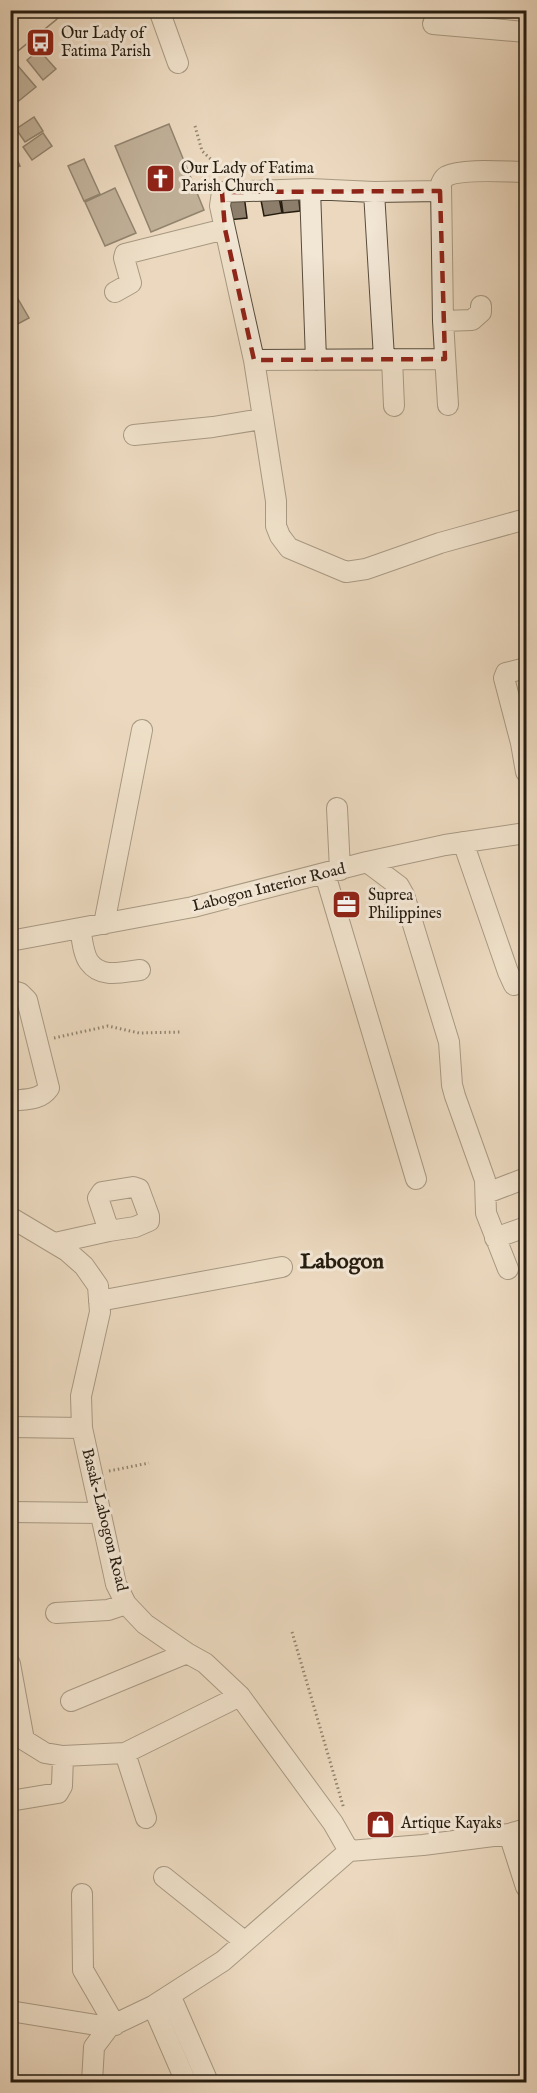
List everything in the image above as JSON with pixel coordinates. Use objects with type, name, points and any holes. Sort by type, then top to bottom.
[{"type":"main road","points":[[10,41],[48,10]]},
{"type":"street","points":[[159,10],[177,63]]},
{"type":"street","points":[[433,24],[526,32]]},
{"type":"street","points":[[448,405],[443,321],[440,191],[444,178],[470,172],[526,172]]},
{"type":"street","points":[[310,189],[316,360]]},
{"type":"street","points":[[440,191],[374,192],[310,189],[222,192],[220,206],[254,360],[276,501],[276,526],[289,548],[346,572],[366,569],[440,543],[526,519]]},
{"type":"street","points":[[374,192],[394,406]]},
{"type":"street","points":[[115,292],[131,284],[125,254],[225,229]]},
{"type":"street","points":[[443,321],[472,320],[480,312],[481,306]]},
{"type":"street","points":[[254,360],[445,359]]},
{"type":"street","points":[[134,435],[213,428],[262,419]]},
{"type":"street","points":[[526,668],[506,674],[504,678],[524,742],[526,772]]},
{"type":"street","points":[[104,924],[142,730]]},
{"type":"street","points":[[337,808],[329,893],[416,1179]]},
{"type":"street","name":"Labogon Interior Road","points":[[10,941],[193,907],[367,862],[463,842],[526,833]]},
{"type":"street","points":[[463,842],[514,985]]},
{"type":"street","points":[[367,862],[399,886],[404,895],[449,1042],[454,1096],[485,1180],[486,1213],[508,1269]]},
{"type":"street","points":[[80,928],[88,961],[96,968],[107,974],[140,970]]},
{"type":"street","points":[[10,990],[20,993],[27,1000],[49,1088],[45,1094],[37,1098],[10,1101]]},
{"type":"street","points":[[487,1193],[526,1178]]},
{"type":"street","name":"Basak-Labogon Road","points":[[10,1217],[55,1244],[84,1266],[98,1286],[100,1312],[81,1396],[82,1428],[116,1584],[126,1604],[145,1624],[186,1653],[205,1663],[240,1696],[333,1823],[349,1851]]},
{"type":"street","points":[[495,1238],[526,1227]]},
{"type":"street","points":[[55,1244],[109,1231]]},
{"type":"street","points":[[99,1301],[282,1267]]},
{"type":"street","points":[[10,1427],[82,1428]]},
{"type":"street","points":[[10,1512],[100,1513]]},
{"type":"street","points":[[56,1613],[108,1610],[126,1604]]},
{"type":"street","points":[[71,1701],[186,1653]]},
{"type":"street","points":[[10,1664],[17,1744],[63,1756],[125,1753],[240,1696]]},
{"type":"street","points":[[125,1753],[146,1818]]},
{"type":"street","points":[[10,1801],[58,1793],[62,1786],[63,1756]]},
{"type":"street","points":[[92,2082],[94,2047],[112,2026],[153,2006],[223,1961],[349,1851],[386,1849],[518,1832],[526,1887]]},
{"type":"street","points":[[164,1877],[244,1941]]},
{"type":"street","points":[[82,1894],[83,1970],[112,2026]]},
{"type":"street","points":[[170,1995],[208,2082]]},
{"type":"street","points":[[153,2006],[186,2082]]},
{"type":"street","points":[[10,2011],[112,2026]]},
{"type":"path","points":[[195,126],[202,151],[215,163],[222,192]]},
{"type":"path","points":[[38,1042],[108,1026],[139,1033],[181,1032]]},
{"type":"path","points":[[93,1474],[149,1464]]},
{"type":"path","points":[[292,1632],[345,1813]]},
{"type":"highlighted area","points":[[440,191],[445,359],[254,360],[225,229],[222,192]]},
{"type":"building","points":[[39,50],[56,69],[43,80],[27,60]]},
{"type":"building","points":[[18,66],[36,87],[10,108],[10,72]]},
{"type":"building","points":[[34,117],[43,131],[25,142],[16,129]]},
{"type":"building","name":"Our Lady of Fatima Parish Church","points":[[169,124],[204,210],[151,232],[115,146]]},
{"type":"building","points":[[43,133],[52,146],[32,160],[23,147]]},
{"type":"building","points":[[13,151],[20,166],[10,170],[10,153]]},
{"type":"building","points":[[84,159],[100,194],[84,201],[68,166]]},
{"type":"building","points":[[115,188],[136,233],[105,246],[85,202]]},
{"type":"building","points":[[298,189],[300,211],[283,213],[280,191]]},
{"type":"building","points":[[278,192],[282,213],[264,216],[260,195]]},
{"type":"building","points":[[244,195],[247,218],[228,220],[225,197]]},
{"type":"building","points":[[10,285],[29,318],[14,326],[10,319]]},
{"type":"place","name":"Our Lady of Fatima Parish","points":[[40,43]]},
{"type":"place","name":"Our Lady of Fatima Parish Church","points":[[160,178]]},
{"type":"place","name":"Suprea Philippines","points":[[347,905]]},
{"type":"place","name":"Artique Kayaks","points":[[380,1824]]},
{"type":"district","name":"Labogon","points":[[342,1262]]}]
